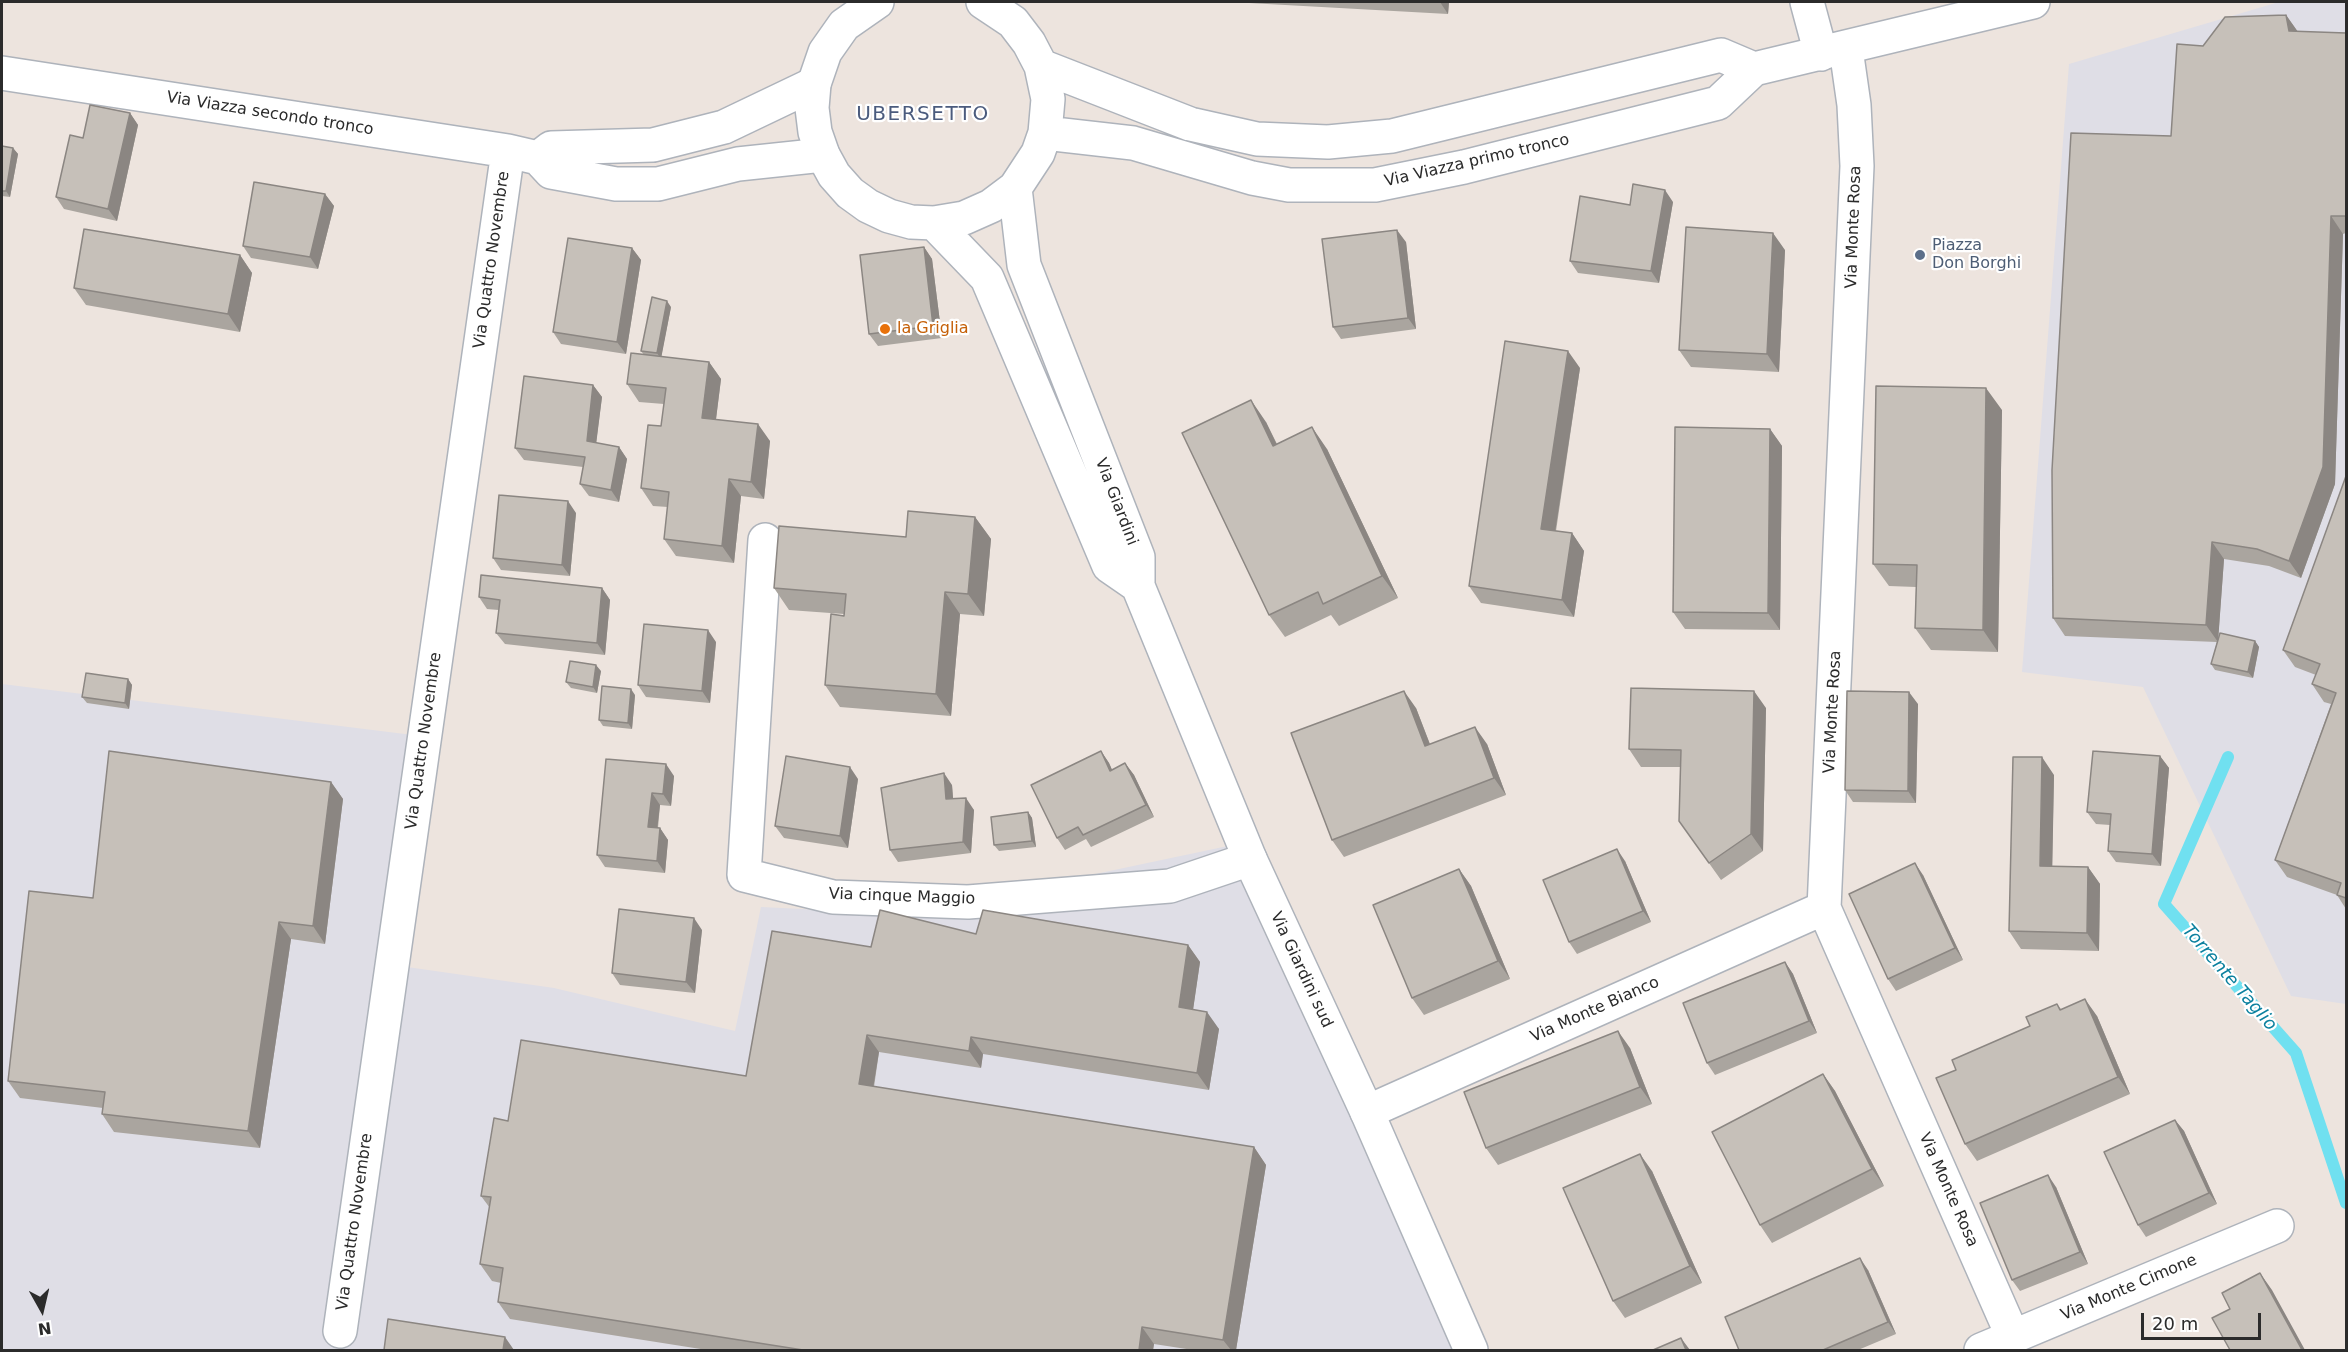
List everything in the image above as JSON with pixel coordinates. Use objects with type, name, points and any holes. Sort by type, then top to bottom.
[{"type":"street","points":[[877,2],[841,14],[814,84],[812,108],[815,132],[823,155],[842,184],[868,206],[911,222],[934,223],[964,218],[991,206],[1015,188],[1038,153],[1045,133],[1048,99],[1041,66],[1029,42],[1013,22],[983,2]]},
{"type":"street","name":"Via Monte Rosa","points":[[1807,2],[1833,51],[1854,105],[1857,166],[1824,908],[2013,1337]]},
{"type":"street","points":[[1041,66],[1190,124],[1257,139],[1328,142],[1392,136],[1721,55],[1754,69],[2033,2]]},
{"type":"street","name":"Via Viazza primo tronco","points":[[1045,133],[1133,143],[1252,178],[1288,185],[1375,185],[1464,167],[1718,103],[1754,69]]},
{"type":"street","name":"Via Viazza secondo tronco","points":[[2,73],[523,154],[551,172],[615,184],[658,184],[738,164],[823,155]]},
{"type":"street","points":[[523,154],[551,148],[653,145],[724,127],[814,84]]},
{"type":"street","name":"Via Quattro Novembre","points":[[340,1331],[523,154]]},
{"type":"street","name":"Via Giardini","points":[[1015,188],[1024,264],[1138,557],[1138,586]]},
{"type":"street","name":"Via Giardini","points":[[934,223],[987,278],[1109,566],[1138,586]]},
{"type":"street","name":"Via cinque Maggio","points":[[765,540],[744,875],[833,897],[968,902],[1170,886],[1250,859]]},
{"type":"street","name":"Via Giardini sud","points":[[1138,586],[1250,859],[1367,1112],[1471,1350]]},
{"type":"street","name":"Via Monte Bianco","points":[[1367,1112],[1824,908]]},
{"type":"street","name":"Via Monte Cimone","points":[[1981,1350],[2277,1226]]},
{"type":"shaded area","points":[[2279,2],[2346,2],[2346,1004],[2291,996],[2143,687],[2022,672],[2069,64]]},
{"type":"shaded area","points":[[2,684],[437,738],[400,966],[554,988],[735,1031],[761,907],[906,914],[1242,843],[1457,1350],[2,1350]]},
{"type":"building","points":[[2286,15],[2289,31],[2346,33],[2346,216],[2331,216],[2323,467],[2289,561],[2257,549],[2212,542],[2206,625],[2053,618],[2052,470],[2071,133],[2171,136],[2177,44],[2203,46],[2225,17]]},
{"type":"building","points":[[90,105],[130,113],[108,209],[56,197],[70,135],[83,138]]},
{"type":"building","points":[[2,146],[13,148],[6,191],[2,191]]},
{"type":"building","points":[[254,182],[325,194],[310,257],[243,246]]},
{"type":"building","points":[[1633,184],[1665,190],[1651,271],[1570,261],[1580,196],[1630,205]]},
{"type":"building","points":[[1686,227],[1773,233],[1767,354],[1679,350]]},
{"type":"building","points":[[84,229],[240,255],[228,314],[74,288]]},
{"type":"building","points":[[1397,230],[1408,318],[1333,327],[1322,239]]},
{"type":"building","points":[[568,238],[632,248],[617,342],[553,332]]},
{"type":"building","points":[[924,247],[933,326],[869,334],[860,255]]},
{"type":"building","points":[[652,297],[667,301],[657,353],[641,351]]},
{"type":"building","points":[[1505,341],[1568,351],[1541,529],[1572,533],[1562,600],[1469,586]]},
{"type":"building","points":[[631,353],[709,362],[702,418],[758,424],[751,482],[729,479],[722,546],[664,539],[669,492],[641,488],[648,425],[661,426],[666,388],[627,384]]},
{"type":"building","points":[[524,376],[593,385],[587,441],[619,447],[611,490],[580,484],[585,457],[515,448]]},
{"type":"building","points":[[1876,386],[1986,388],[1983,630],[1915,628],[1917,565],[1873,564]]},
{"type":"building","points":[[1251,400],[1273,446],[1312,427],[1382,576],[1323,604],[1318,592],[1269,615],[1182,433]]},
{"type":"building","points":[[1675,427],[1770,429],[1768,613],[1673,612]]},
{"type":"building","points":[[2346,476],[2346,898],[2337,895],[2341,883],[2275,860],[2336,693],[2312,684],[2320,664],[2283,650]]},
{"type":"building","points":[[499,495],[568,501],[562,565],[493,558]]},
{"type":"building","points":[[908,511],[975,517],[968,594],[945,592],[936,694],[825,685],[831,614],[844,616],[846,594],[774,588],[779,526],[906,537]]},
{"type":"building","points":[[481,575],[602,588],[597,643],[496,633],[500,600],[479,597]]},
{"type":"building","points":[[644,624],[708,630],[702,691],[638,685]]},
{"type":"building","points":[[2220,633],[2255,641],[2248,672],[2211,664]]},
{"type":"building","points":[[570,661],[596,665],[593,687],[566,682]]},
{"type":"building","points":[[86,673],[128,679],[125,703],[82,697]]},
{"type":"building","points":[[602,686],[631,689],[628,723],[599,720]]},
{"type":"building","points":[[1631,688],[1754,691],[1751,834],[1709,863],[1679,821],[1681,750],[1629,749]]},
{"type":"building","points":[[1404,691],[1425,746],[1475,727],[1494,778],[1332,840],[1291,733]]},
{"type":"building","points":[[1847,691],[1909,692],[1908,791],[1845,790]]},
{"type":"building","points":[[109,751],[331,782],[313,926],[279,922],[248,1131],[102,1114],[105,1092],[8,1081],[29,891],[93,898]]},
{"type":"building","points":[[1101,751],[1110,771],[1125,763],[1146,805],[1083,835],[1078,827],[1057,838],[1031,785]]},
{"type":"building","points":[[2093,751],[2160,756],[2152,854],[2108,851],[2111,814],[2087,812]]},
{"type":"building","points":[[786,756],[850,767],[840,836],[775,826]]},
{"type":"building","points":[[2013,757],[2042,757],[2040,866],[2088,867],[2087,933],[2009,931]]},
{"type":"building","points":[[606,759],[666,764],[663,794],[652,793],[648,827],[660,828],[657,861],[597,855]]},
{"type":"building","points":[[944,773],[946,799],[966,798],[963,842],[890,850],[881,788]]},
{"type":"building","points":[[1028,812],[1032,841],[994,845],[991,817]]},
{"type":"building","points":[[1617,849],[1643,911],[1569,942],[1543,880]]},
{"type":"building","points":[[1915,863],[1955,948],[1888,979],[1849,894]]},
{"type":"building","points":[[1459,869],[1498,961],[1412,998],[1373,905]]},
{"type":"building","points":[[619,909],[694,918],[686,982],[612,973]]},
{"type":"building","points":[[880,910],[976,934],[983,910],[1188,945],[1179,1007],[1207,1012],[1197,1073],[971,1037],[969,1051],[867,1035],[859,1084],[1254,1147],[1223,1340],[1142,1327],[1139,1350],[803,1350],[498,1302],[503,1268],[480,1264],[491,1197],[481,1196],[494,1118],[508,1121],[521,1040],[746,1076],[772,931],[871,947]]},
{"type":"building","points":[[1785,962],[1809,1021],[1707,1063],[1683,1003]]},
{"type":"building","points":[[2085,999],[2118,1077],[1965,1144],[1936,1078],[1956,1070],[1952,1060],[2030,1026],[2026,1017],[2057,1004],[2060,1010]]},
{"type":"building","points":[[1618,1031],[1640,1087],[1486,1148],[1464,1092]]},
{"type":"building","points":[[1823,1074],[1872,1169],[1760,1225],[1712,1132]]},
{"type":"building","points":[[2175,1120],[2209,1193],[2138,1225],[2104,1152]]},
{"type":"building","points":[[1640,1154],[1690,1266],[1613,1301],[1563,1188]]},
{"type":"building","points":[[2048,1175],[2080,1252],[2012,1280],[1980,1203]]},
{"type":"building","points":[[1860,1258],[1888,1322],[1823,1350],[1739,1350],[1725,1317]]},
{"type":"building","points":[[2260,1273],[2302,1350],[2230,1350],[2212,1318],[2230,1309],[2222,1293]]},
{"type":"building","points":[[388,1319],[505,1337],[503,1350],[384,1350]]},
{"type":"building","points":[[1681,1338],[1686,1350],[1653,1350]]},
{"type":"waterway","name":"Torrente Taglio","points":[[2228,757],[2164,904],[2296,1053],[2346,1203]]},
{"type":"place","name":"Piazza Don Borghi","points":[[1920,255]]},
{"type":"place","name":"la Griglia","points":[[885,329]]},
{"type":"district","name":"UBERSETTO","points":[[923,115]]}]
